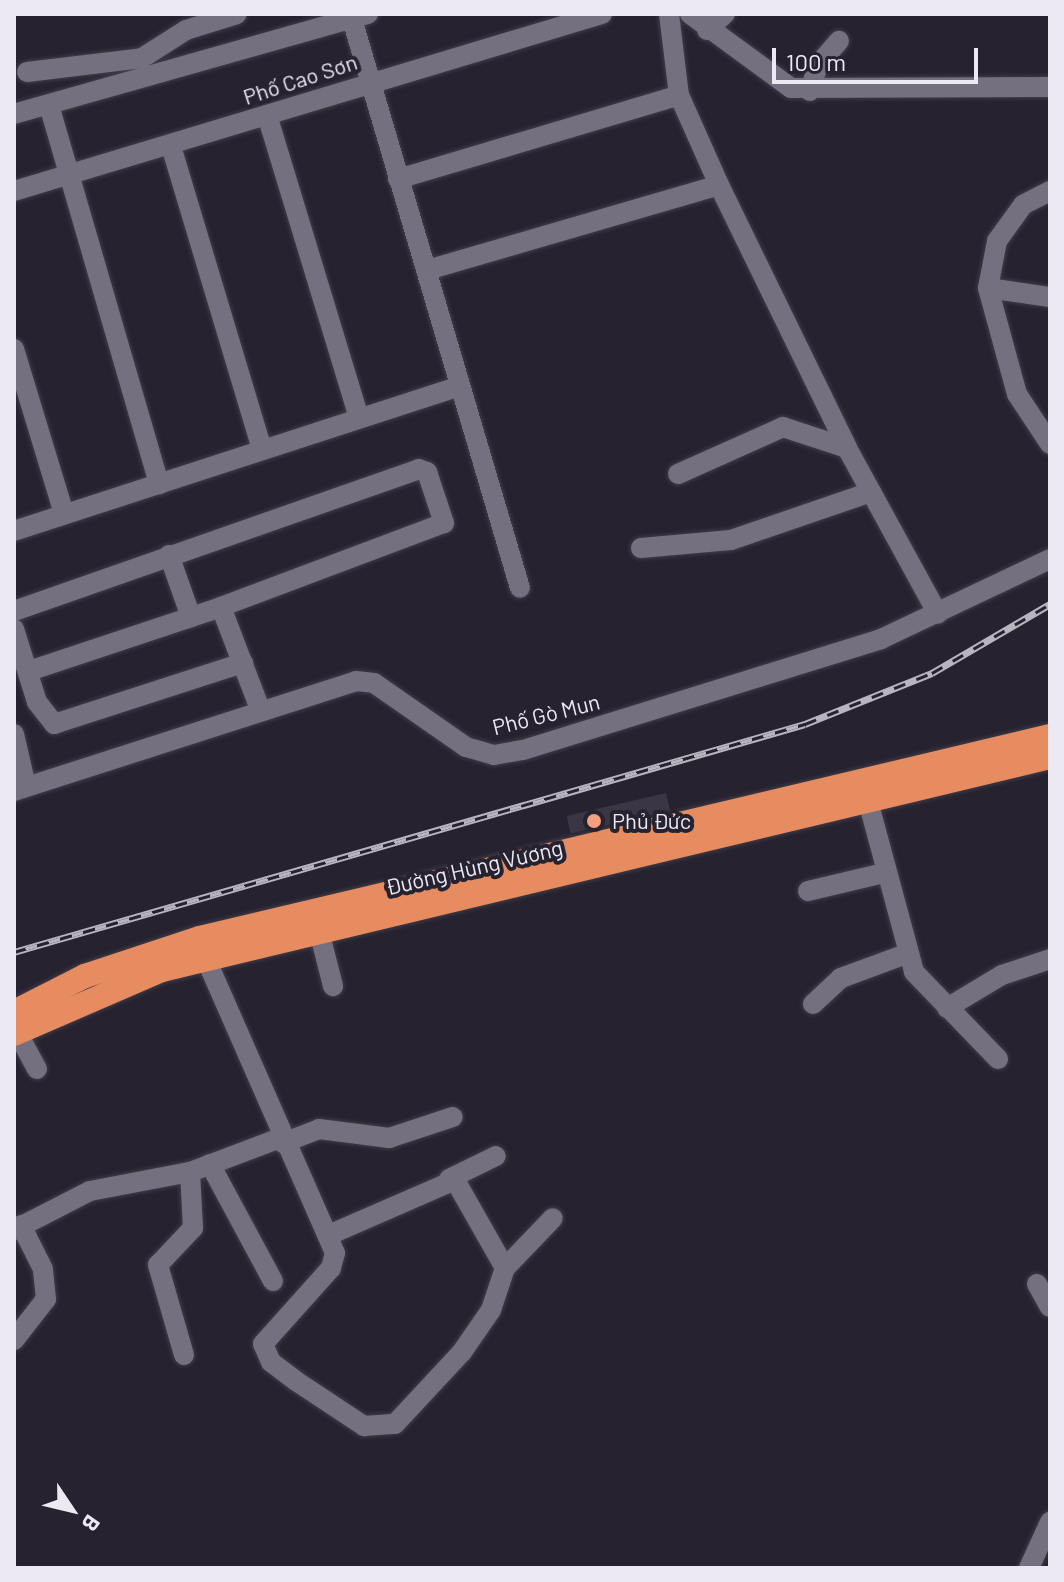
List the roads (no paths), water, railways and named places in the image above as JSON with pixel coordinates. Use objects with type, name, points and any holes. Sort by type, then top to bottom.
[{"type":"highway","name":"Đường Hùng Vương","points":[[15,1026],[85,976],[200,938],[1050,736]]},
{"type":"highway","name":"Đường Hùng Vương","points":[[15,1026],[95,993],[206,959],[1050,757]]},
{"type":"street","points":[[27,72],[142,58],[186,30],[237,14]]},
{"type":"street","name":"Phố Cao Sơn","points":[[14,191],[171,146],[564,20],[602,14]]},
{"type":"street","points":[[669,14],[679,95],[719,185],[847,448],[938,614]]},
{"type":"street","points":[[690,14],[766,76],[810,91],[1050,87]]},
{"type":"street","points":[[707,30],[725,14]]},
{"type":"street","points":[[14,114],[360,16],[369,82],[520,588]]},
{"type":"street","points":[[810,91],[818,65],[839,41]]},
{"type":"street","points":[[398,179],[679,95]]},
{"type":"street","points":[[49,105],[66,175],[159,484]]},
{"type":"street","points":[[267,115],[359,417]]},
{"type":"street","points":[[171,146],[262,450]]},
{"type":"street","points":[[427,270],[719,185]]},
{"type":"street","points":[[1049,440],[999,347],[988,288],[997,241],[1023,205],[1050,191]]},
{"type":"street","points":[[988,288],[1050,297]]},
{"type":"street","points":[[14,349],[64,514]]},
{"type":"street","points":[[14,531],[459,386]]},
{"type":"street","points":[[678,474],[783,427],[847,448]]},
{"type":"street","points":[[14,611],[419,469],[432,477],[444,523],[221,607],[29,671]]},
{"type":"street","points":[[641,548],[731,540],[871,492]]},
{"type":"street","points":[[169,555],[191,617]]},
{"type":"street","name":"Phố Gò Mun","points":[[20,789],[260,709],[366,681],[466,747],[494,755],[881,639],[1050,559]]},
{"type":"street","points":[[221,607],[260,709]]},
{"type":"street","points":[[14,629],[29,671],[54,724],[243,663]]},
{"type":"street","points":[[14,734],[20,789]]},
{"type":"street","points":[[868,801],[906,954],[920,983],[998,1059]]},
{"type":"street","points":[[808,891],[884,873]]},
{"type":"street","points":[[319,931],[333,986]]},
{"type":"street","points":[[813,1004],[841,978],[906,954]]},
{"type":"street","points":[[206,959],[281,1140],[331,1234],[331,1268],[268,1336],[263,1353],[333,1406],[377,1429],[410,1414],[462,1352],[491,1310],[505,1268],[553,1218]]},
{"type":"street","points":[[947,1008],[1002,975],[1050,959]]},
{"type":"street","points":[[15,1026],[37,1069]]},
{"type":"street","points":[[14,1340],[46,1299],[43,1269],[18,1227],[90,1191],[190,1172],[319,1129],[389,1138],[453,1117]]},
{"type":"street","points":[[331,1234],[496,1156]]},
{"type":"street","points":[[210,1164],[273,1281]]},
{"type":"street","points":[[184,1355],[158,1265],[193,1228],[190,1172]]},
{"type":"street","points":[[449,1179],[459,1184],[505,1268]]},
{"type":"street","points":[[1037,1284],[1050,1307]]},
{"type":"street","points":[[1029,1568],[1049,1528]]},
{"type":"railway","points":[[14,952],[805,724],[932,673],[1050,604]]},
{"type":"place","name":"Phủ Đức","points":[[594,821]]}]
